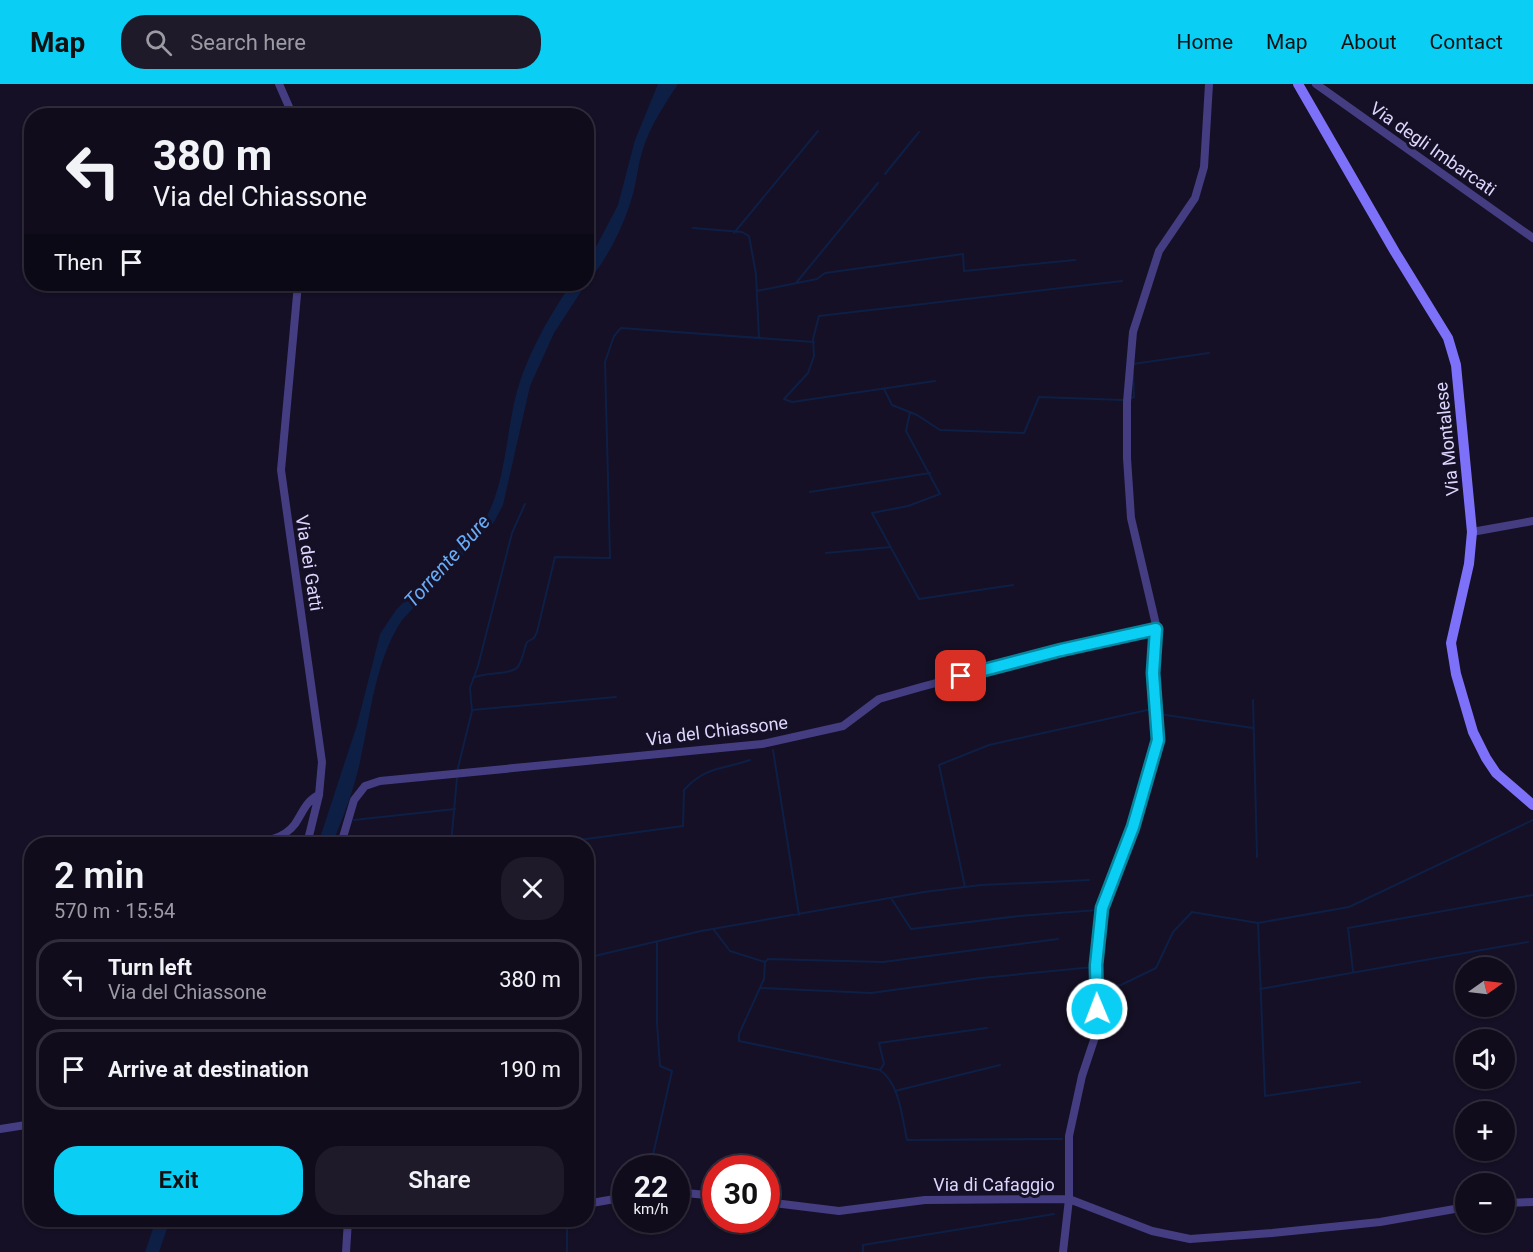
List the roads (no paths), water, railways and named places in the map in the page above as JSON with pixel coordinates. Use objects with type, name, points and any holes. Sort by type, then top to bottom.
[{"type":"main road","name":"Via Montalese","points":[[1298,84],[1395,252],[1448,338],[1456,365],[1472,532],[1469,564],[1451,643],[1456,674],[1473,732],[1486,758],[1496,773],[1533,805]]},
{"type":"street","points":[[279,84],[289,108]]},
{"type":"street","points":[[1063,1252],[1069,1199],[1070,1136],[1082,1076],[1097,1031],[1096,965],[1102,908],[1133,827],[1158,740],[1153,673],[1156,629],[1131,518],[1127,458],[1127,402],[1133,332],[1160,251],[1195,198],[1204,167],[1209,84]]},
{"type":"street","name":"Via degli Imbarcati","points":[[1316,84],[1533,238]]},
{"type":"street","name":"Via dei Gatti","points":[[297,291],[281,470],[321,755],[322,775],[309,837]]},
{"type":"street","points":[[1472,532],[1533,521]]},
{"type":"street","name":"Via del Chiassone","points":[[343,837],[354,800],[364,786],[380,781],[773,742],[843,726],[879,699],[1061,650],[1156,629]]},
{"type":"street","points":[[277,837],[295,824],[310,800],[319,795]]},
{"type":"street","points":[[0,1129],[24,1125]]},
{"type":"street","points":[[594,1203],[612,1199]]},
{"type":"street","name":"Via di Cafaggio","points":[[780,1204],[839,1210],[925,1200],[1069,1199],[1152,1231],[1190,1239],[1380,1222],[1455,1209]]},
{"type":"street","points":[[1515,1203],[1533,1202]]},
{"type":"street","points":[[346,1252],[348,1227]]},
{"type":"water","points":[[658,84],[678,84],[658,115],[646,140],[625,218],[609,252],[594,273],[594,251],[618,205],[635,140]]},
{"type":"water","name":"Torrente Bure","points":[[567,291],[581,291],[554,333],[530,386],[503,505],[494,522],[402,620],[393,635],[380,668],[359,768],[345,812],[335,837],[320,837],[357,725],[380,634],[396,610],[486,518],[501,475],[519,384],[531,354]]},
{"type":"water","points":[[154,1227],[168,1227],[159,1252],[145,1252]]},
{"type":"waterway","points":[[734,233],[818,131]]},
{"type":"waterway","points":[[885,174],[919,132]]},
{"type":"waterway","points":[[796,283],[878,183]]},
{"type":"waterway","points":[[693,228],[742,232],[749,236],[756,274],[759,338]]},
{"type":"waterway","points":[[757,291],[817,279],[825,273],[963,254],[964,271],[1075,260]]},
{"type":"waterway","points":[[935,381],[792,402],[784,399],[808,373],[814,356],[813,339],[819,316],[1122,281]]},
{"type":"waterway","points":[[473,678],[511,671],[519,665],[527,642],[534,638],[537,632],[555,557],[610,558],[605,362],[614,336],[621,328],[814,342]]},
{"type":"waterway","points":[[1133,364],[1209,353]]},
{"type":"waterway","points":[[884,389],[892,405],[917,415],[940,430],[1024,433],[1039,397],[1123,400],[1134,397],[1133,373]]},
{"type":"waterway","points":[[910,412],[906,431],[940,494],[908,506],[872,513],[919,599],[1013,585]]},
{"type":"waterway","points":[[810,492],[930,473]]},
{"type":"waterway","points":[[457,772],[472,711],[470,688],[478,666],[512,533],[525,504]]},
{"type":"waterway","points":[[826,553],[891,547]]},
{"type":"waterway","points":[[472,710],[616,697]]},
{"type":"waterway","points":[[1253,700],[1257,857]]},
{"type":"waterway","points":[[965,887],[939,765],[989,745],[1152,709]]},
{"type":"waterway","points":[[1159,714],[1253,728]]},
{"type":"waterway","points":[[773,750],[799,915]]},
{"type":"waterway","points":[[594,838],[683,826],[684,790],[692,782],[714,770],[750,760]]},
{"type":"waterway","points":[[452,837],[457,778]]},
{"type":"waterway","points":[[354,820],[455,809]]},
{"type":"waterway","points":[[1099,988],[1121,985],[1156,968],[1173,932],[1192,912],[1258,923],[1349,907],[1533,820]]},
{"type":"waterway","points":[[594,956],[701,931],[924,892],[981,885],[1089,880]]},
{"type":"waterway","points":[[1353,971],[1348,928],[1533,895]]},
{"type":"waterway","points":[[891,898],[911,929],[1019,916],[1098,910]]},
{"type":"waterway","points":[[1258,923],[1265,1096],[1360,1082]]},
{"type":"waterway","points":[[714,930],[730,951],[765,962]]},
{"type":"waterway","points":[[765,962],[768,959],[883,962],[1058,939]]},
{"type":"waterway","points":[[653,1155],[672,1071],[660,1066],[657,1023],[657,942]]},
{"type":"waterway","points":[[1260,989],[1528,942]]},
{"type":"waterway","points":[[765,962],[764,979],[739,1034],[739,1041],[880,1070],[887,1076],[896,1092],[907,1140],[1062,1139]]},
{"type":"waterway","points":[[760,988],[871,993],[981,978],[1094,967]]},
{"type":"waterway","points":[[880,1070],[884,1064],[879,1043],[987,1028]]},
{"type":"waterway","points":[[895,1091],[1000,1065]]},
{"type":"waterway","points":[[863,1252],[863,1245],[1054,1214]]},
{"type":"waterway","points":[[567,1227],[567,1252]]}]
